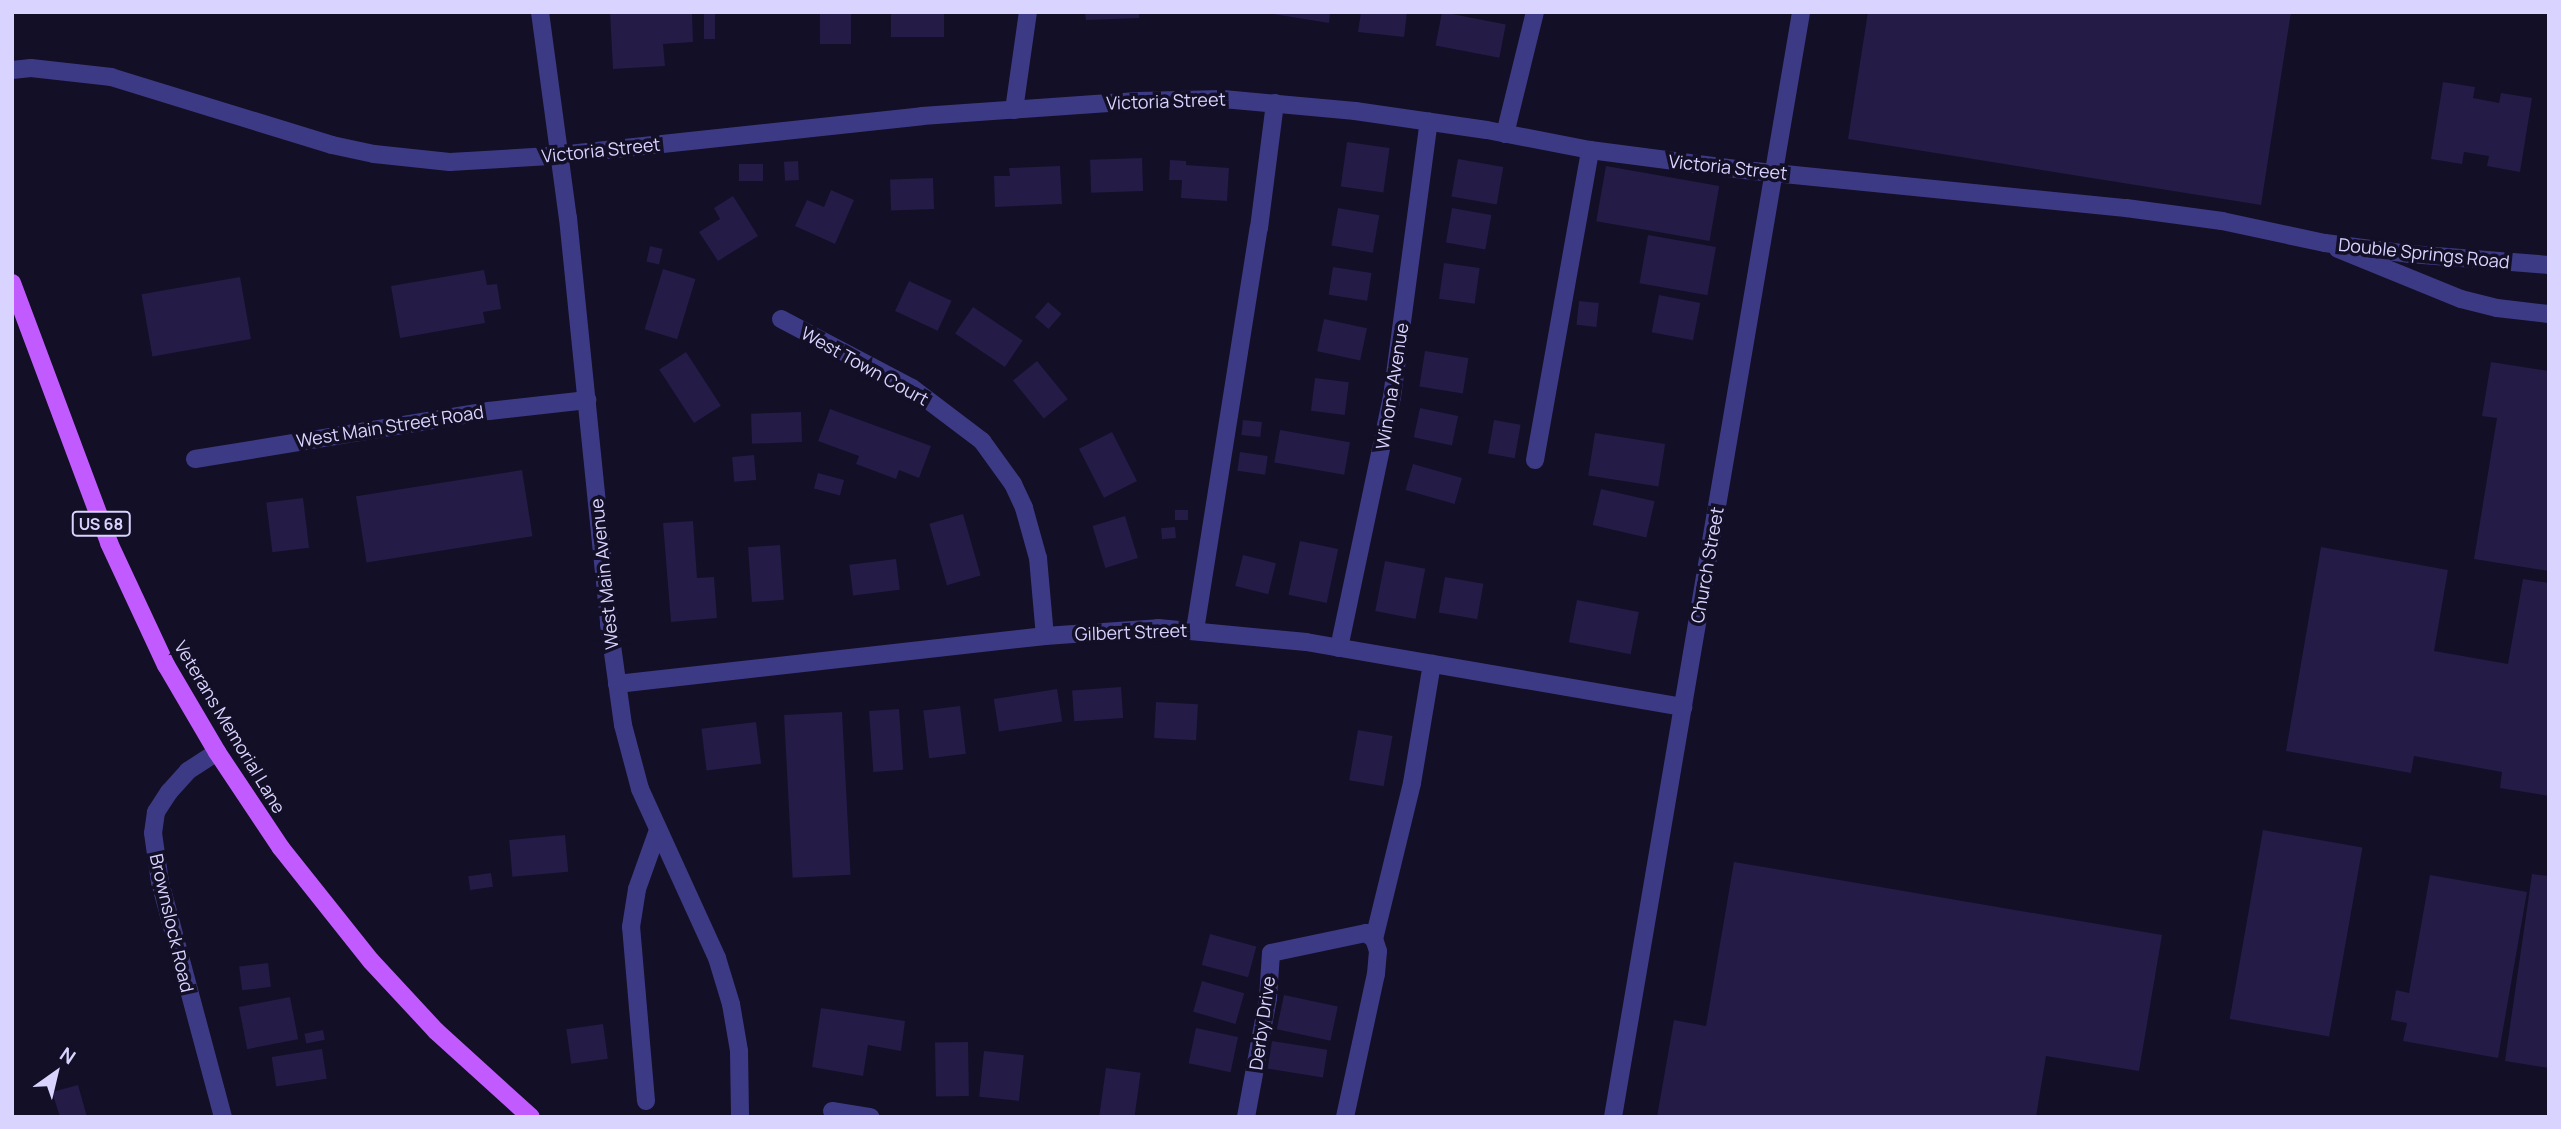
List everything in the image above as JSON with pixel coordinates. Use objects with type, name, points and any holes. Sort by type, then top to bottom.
[{"type":"main road","name":"Veterans Memorial Lane","points":[[12,283],[109,543],[161,655],[217,752],[281,848],[371,961],[436,1031],[531,1117]]},
{"type":"street","name":"West Main Avenue","points":[[540,12],[560,154],[617,684],[629,750],[640,789],[717,958],[727,993],[738,1051],[740,1117]]},
{"type":"street","points":[[1014,110],[1028,12]]},
{"type":"street","points":[[1505,134],[1535,12]]},
{"type":"street","name":"Church Street","points":[[1613,1117],[1801,12]]},
{"type":"street","name":"Victoria Street","points":[[12,70],[43,69],[111,77],[179,95],[291,134],[374,154],[450,162],[560,154],[880,120],[1148,100],[1223,99],[1429,121],[1590,150],[2126,208],[2222,221],[2325,243]]},
{"type":"street","points":[[1195,630],[1259,228],[1275,103]]},
{"type":"street","name":"Winona Avenue","points":[[1339,648],[1390,410],[1429,121]]},
{"type":"street","points":[[1535,460],[1590,150]]},
{"type":"street","name":"Double Springs Road","points":[[2325,243],[2452,259],[2549,265]]},
{"type":"street","name":"Double Springs Road","points":[[2325,243],[2461,299],[2497,309],[2549,314]]},
{"type":"street","name":"West Town Court","points":[[781,319],[912,388],[982,441],[1013,484],[1024,509],[1038,558],[1045,636]]},
{"type":"street","name":"West Main Street Road","points":[[195,459],[500,409],[587,400]]},
{"type":"street","name":"Gilbert Street","points":[[617,684],[1045,636],[1143,628],[1195,630],[1339,648],[1683,707]]},
{"type":"street","points":[[1345,1117],[1376,974],[1378,951],[1374,939],[1412,783],[1432,664]]},
{"type":"street","name":"Brownslock Road","points":[[217,752],[188,771],[169,792],[156,812],[153,833],[163,895],[223,1117]]},
{"type":"street","points":[[646,1101],[631,926],[637,889],[658,830]]},
{"type":"street","name":"Derby Drive","points":[[1246,1117],[1268,998],[1271,953],[1366,933],[1374,939]]},
{"type":"street","points":[[832,1111],[872,1117]]},
{"type":"building","points":[[610,12],[692,12],[693,42],[663,44],[665,66],[613,69]]},
{"type":"building","points":[[704,12],[715,12],[715,39],[704,39]]},
{"type":"building","points":[[820,12],[851,12],[851,44],[820,44]]},
{"type":"building","points":[[891,12],[944,12],[944,37],[891,37]]},
{"type":"building","points":[[1085,12],[1139,12],[1139,18],[1086,20]]},
{"type":"building","points":[[1261,12],[1330,12],[1329,23]]},
{"type":"building","points":[[1361,12],[1407,12],[1404,37],[1358,32]]},
{"type":"building","points":[[1442,12],[1506,24],[1499,58],[1436,45]]},
{"type":"building","points":[[1868,12],[2291,12],[2261,205],[1848,139]]},
{"type":"building","points":[[2443,82],[2475,87],[2473,98],[2499,103],[2501,93],[2532,98],[2520,172],[2487,166],[2489,156],[2464,152],[2462,164],[2431,159]]},
{"type":"building","points":[[1347,142],[1390,148],[1383,193],[1341,187]]},
{"type":"building","points":[[1142,158],[1143,191],[1091,193],[1090,160]]},
{"type":"building","points":[[1458,159],[1503,167],[1497,204],[1451,196]]},
{"type":"building","points":[[1170,160],[1186,161],[1186,165],[1229,168],[1227,201],[1181,198],[1182,180],[1169,180]]},
{"type":"building","points":[[798,161],[799,180],[785,181],[784,162]]},
{"type":"building","points":[[739,164],[763,164],[763,181],[739,181]]},
{"type":"building","points":[[1060,166],[1062,204],[995,207],[994,176],[1010,176],[1009,168]]},
{"type":"building","points":[[1606,166],[1719,186],[1710,241],[1596,221]]},
{"type":"building","points":[[933,178],[934,209],[891,210],[890,180]]},
{"type":"building","points":[[831,190],[854,200],[835,244],[795,226],[807,200],[824,207]]},
{"type":"building","points":[[733,196],[758,236],[718,261],[699,232],[720,219],[714,208]]},
{"type":"building","points":[[1338,208],[1379,215],[1373,253],[1331,245]]},
{"type":"building","points":[[1452,208],[1491,215],[1485,249],[1446,242]]},
{"type":"building","points":[[1648,235],[1716,247],[1707,295],[1639,283]]},
{"type":"building","points":[[650,246],[663,249],[659,265],[646,262]]},
{"type":"building","points":[[1444,263],[1480,268],[1475,304],[1439,299]]},
{"type":"building","points":[[1333,267],[1372,273],[1367,301],[1329,295]]},
{"type":"building","points":[[663,269],[696,279],[677,339],[645,329]]},
{"type":"building","points":[[484,270],[487,285],[497,284],[501,309],[483,312],[485,323],[400,338],[391,286]]},
{"type":"building","points":[[240,277],[251,339],[152,356],[142,294]]},
{"type":"building","points":[[909,281],[952,301],[938,331],[895,311]]},
{"type":"building","points":[[1659,295],[1700,303],[1693,340],[1652,332]]},
{"type":"building","points":[[1579,301],[1599,303],[1596,327],[1576,325]]},
{"type":"building","points":[[1048,302],[1062,314],[1048,329],[1035,317]]},
{"type":"building","points":[[973,307],[1023,341],[1005,367],[955,334]]},
{"type":"building","points":[[1324,319],[1367,328],[1360,360],[1317,351]]},
{"type":"building","points":[[1425,351],[1468,358],[1463,393],[1419,387]]},
{"type":"building","points":[[686,352],[721,406],[694,423],[659,369]]},
{"type":"building","points":[[1037,361],[1068,399],[1044,419],[1013,381]]},
{"type":"building","points":[[2491,362],[2549,371],[2549,571],[2474,559],[2497,418],[2482,416]]},
{"type":"building","points":[[1315,378],[1349,382],[1345,415],[1311,411]]},
{"type":"building","points":[[1420,408],[1458,416],[1452,445],[1414,437]]},
{"type":"building","points":[[830,409],[931,446],[919,478],[899,470],[896,479],[856,464],[859,456],[818,441]]},
{"type":"building","points":[[801,412],[802,442],[752,444],[751,414]]},
{"type":"building","points":[[1243,420],[1262,422],[1260,437],[1241,435]]},
{"type":"building","points":[[1494,420],[1521,425],[1515,458],[1488,453]]},
{"type":"building","points":[[1280,430],[1350,442],[1344,475],[1274,462]]},
{"type":"building","points":[[1112,432],[1137,481],[1104,498],[1079,449]]},
{"type":"building","points":[[1595,433],[1665,444],[1658,487],[1588,475]]},
{"type":"building","points":[[1240,452],[1268,456],[1265,475],[1237,471]]},
{"type":"building","points":[[754,455],[756,480],[734,482],[732,457]]},
{"type":"building","points":[[1413,464],[1462,478],[1455,504],[1406,490]]},
{"type":"building","points":[[522,470],[532,536],[367,562],[356,496]]},
{"type":"building","points":[[818,473],[844,480],[840,495],[814,488]]},
{"type":"building","points":[[1601,489],[1655,501],[1646,537],[1593,525]]},
{"type":"building","points":[[303,498],[309,548],[272,552],[266,503]]},
{"type":"building","points":[[1175,510],[1188,510],[1188,520],[1175,520]]},
{"type":"building","points":[[963,514],[981,576],[947,585],[929,524]]},
{"type":"building","points":[[1125,516],[1138,558],[1105,568],[1092,526]]},
{"type":"building","points":[[693,521],[697,578],[714,577],[717,618],[671,622],[663,523]]},
{"type":"building","points":[[1175,527],[1176,538],[1162,539],[1161,528]]},
{"type":"building","points":[[1300,541],[1338,549],[1327,603],[1289,595]]},
{"type":"building","points":[[780,545],[784,600],[752,602],[748,547]]},
{"type":"building","points":[[2321,547],[2448,570],[2434,651],[2508,664],[2523,579],[2549,583],[2549,796],[2500,788],[2502,772],[2414,756],[2411,773],[2286,751]]},
{"type":"building","points":[[1243,555],[1276,563],[1268,594],[1235,586]]},
{"type":"building","points":[[896,559],[900,590],[853,595],[849,565]]},
{"type":"building","points":[[1385,561],[1425,569],[1416,619],[1375,611]]},
{"type":"building","points":[[1445,577],[1483,584],[1477,619],[1439,612]]},
{"type":"building","points":[[1577,600],[1639,612],[1631,654],[1569,642]]},
{"type":"building","points":[[1121,687],[1123,718],[1074,721],[1072,690]]},
{"type":"building","points":[[1057,689],[1062,722],[999,732],[994,699]]},
{"type":"building","points":[[1156,702],[1198,704],[1196,740],[1154,738]]},
{"type":"building","points":[[960,706],[966,754],[929,758],[923,711]]},
{"type":"building","points":[[899,709],[903,770],[873,772],[869,711]]},
{"type":"building","points":[[842,712],[851,875],[793,878],[784,715]]},
{"type":"building","points":[[756,722],[761,764],[707,770],[701,729]]},
{"type":"building","points":[[1358,730],[1392,736],[1384,786],[1349,780]]},
{"type":"building","points":[[2263,830],[2362,848],[2329,1037],[2230,1019]]},
{"type":"building","points":[[565,835],[568,872],[512,877],[509,840]]},
{"type":"building","points":[[1734,862],[2162,935],[2139,1071],[2046,1056],[2036,1117],[1657,1117],[1674,1020],[1706,1026]]},
{"type":"building","points":[[491,873],[493,887],[470,890],[468,876]]},
{"type":"building","points":[[2532,874],[2549,876],[2549,1068],[2505,1061]]},
{"type":"building","points":[[2430,875],[2527,892],[2498,1058],[2403,1041],[2407,1023],[2391,1020],[2396,990],[2409,993]]},
{"type":"building","points":[[1210,934],[1256,946],[1248,977],[1202,965]]},
{"type":"building","points":[[268,963],[271,987],[242,990],[239,967]]},
{"type":"building","points":[[1202,981],[1244,993],[1235,1024],[1193,1012]]},
{"type":"building","points":[[1284,995],[1338,1006],[1331,1041],[1277,1029]]},
{"type":"building","points":[[290,997],[298,1039],[247,1049],[239,1007]]},
{"type":"building","points":[[821,1008],[905,1021],[901,1051],[868,1045],[863,1076],[812,1067]]},
{"type":"building","points":[[603,1024],[608,1059],[571,1064],[566,1029]]},
{"type":"building","points":[[1196,1028],[1238,1037],[1231,1072],[1189,1063]]},
{"type":"building","points":[[323,1030],[325,1040],[306,1043],[304,1034]]},
{"type":"building","points":[[1272,1041],[1327,1050],[1323,1077],[1268,1069]]},
{"type":"building","points":[[968,1042],[969,1096],[936,1097],[935,1043]]},
{"type":"building","points":[[322,1049],[327,1079],[276,1087],[272,1057]]},
{"type":"building","points":[[984,1051],[1024,1055],[1019,1101],[979,1097]]},
{"type":"building","points":[[1106,1068],[1141,1073],[1134,1117],[1099,1116]]},
{"type":"building","points":[[78,1085],[87,1117],[60,1117],[52,1092]]}]
